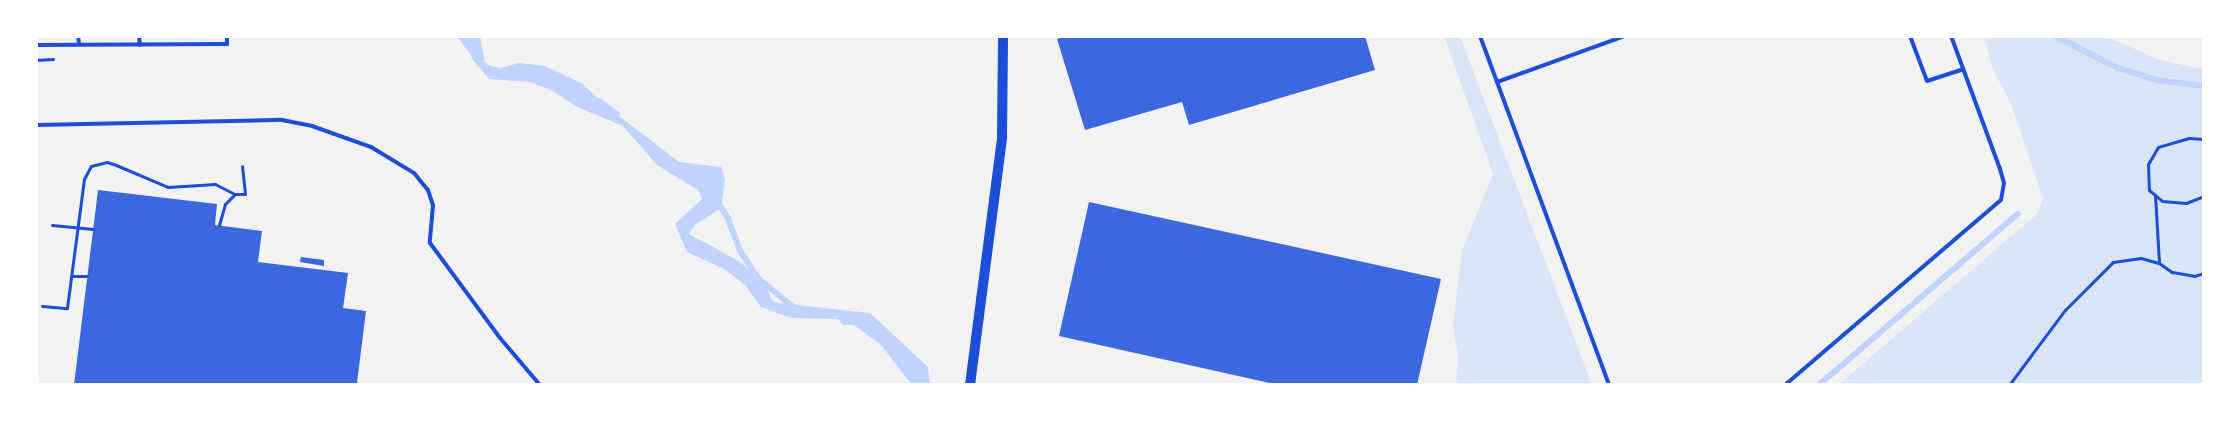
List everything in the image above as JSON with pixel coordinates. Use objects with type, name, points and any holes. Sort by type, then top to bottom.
[{"type":"main road","points":[[970,385],[1002,137],[1003,36]]},
{"type":"lane","points":[[78,36],[79,44]]},
{"type":"lane","points":[[139,36],[140,45]]},
{"type":"lane","points":[[36,45],[227,44],[227,36]]},
{"type":"lane","points":[[1480,36],[1609,385]]},
{"type":"lane","points":[[1498,82],[1625,36]]},
{"type":"lane","points":[[1910,36],[1927,81],[1963,69]]},
{"type":"lane","points":[[1785,385],[2001,200],[2004,183],[2000,169],[1951,36]]},
{"type":"lane","points":[[36,125],[282,120],[312,126],[371,147],[414,173],[428,190],[433,205],[430,243],[500,338],[540,385]]},
{"type":"path","points":[[36,60],[53,59]]},
{"type":"path","points":[[2204,138],[2189,138],[2158,147],[2148,164],[2149,190],[2162,201],[2186,202],[2204,196]]},
{"type":"path","points":[[42,306],[67,308],[84,179],[91,166],[99,163],[116,165],[168,186],[215,184],[235,194],[245,194],[242,166]]},
{"type":"path","points":[[219,225],[225,204],[235,194]]},
{"type":"path","points":[[2155,195],[2159,263]]},
{"type":"path","points":[[52,225],[77,229],[93,229]]},
{"type":"path","points":[[2009,385],[2065,310],[2113,262],[2141,258],[2159,263],[2172,272],[2187,275],[2204,273]]},
{"type":"path","points":[[72,276],[88,276]]},
{"type":"shaded area","points":[[1444,36],[1460,36],[1592,385],[1456,385],[1458,357],[1453,325],[1462,250],[1493,174]]},
{"type":"shaded area","points":[[1984,36],[2105,36],[2158,59],[2196,68],[2204,67],[2204,385],[1838,385],[2038,213],[2043,198],[2010,101],[1993,70]]},
{"type":"water","points":[[466,36],[480,36],[485,62],[490,66],[501,68],[519,63],[545,66],[583,84],[606,106],[679,162],[721,167],[725,179],[721,208],[695,225],[689,234],[739,261],[764,283],[772,300],[778,303],[870,313],[928,367],[930,385],[912,385],[881,345],[854,325],[843,325],[838,319],[791,318],[761,307],[745,285],[726,270],[687,252],[675,224],[702,199],[698,190],[657,165],[623,126],[577,107],[553,91],[530,82],[489,79],[472,59]]},
{"type":"building","points":[[1065,36],[1365,36],[1375,70],[1189,125],[1182,102],[1085,130],[1057,39]]},
{"type":"building","points":[[98,190],[217,204],[215,225],[262,231],[258,262],[348,273],[343,308],[366,311],[357,383],[362,385],[74,385]]},
{"type":"building","points":[[1089,202],[1441,279],[1417,385],[1279,385],[1059,336]]},
{"type":"building","points":[[301,257],[324,260],[324,266],[300,262]]},
{"type":"waterway","points":[[461,36],[472,51]]},
{"type":"waterway","points":[[2056,36],[2118,68],[2157,80],[2204,86]]},
{"type":"waterway","points":[[599,101],[617,114]]},
{"type":"waterway","points":[[718,202],[728,218],[740,250],[758,278],[796,309]]},
{"type":"waterway","points":[[1819,385],[2018,214]]}]
